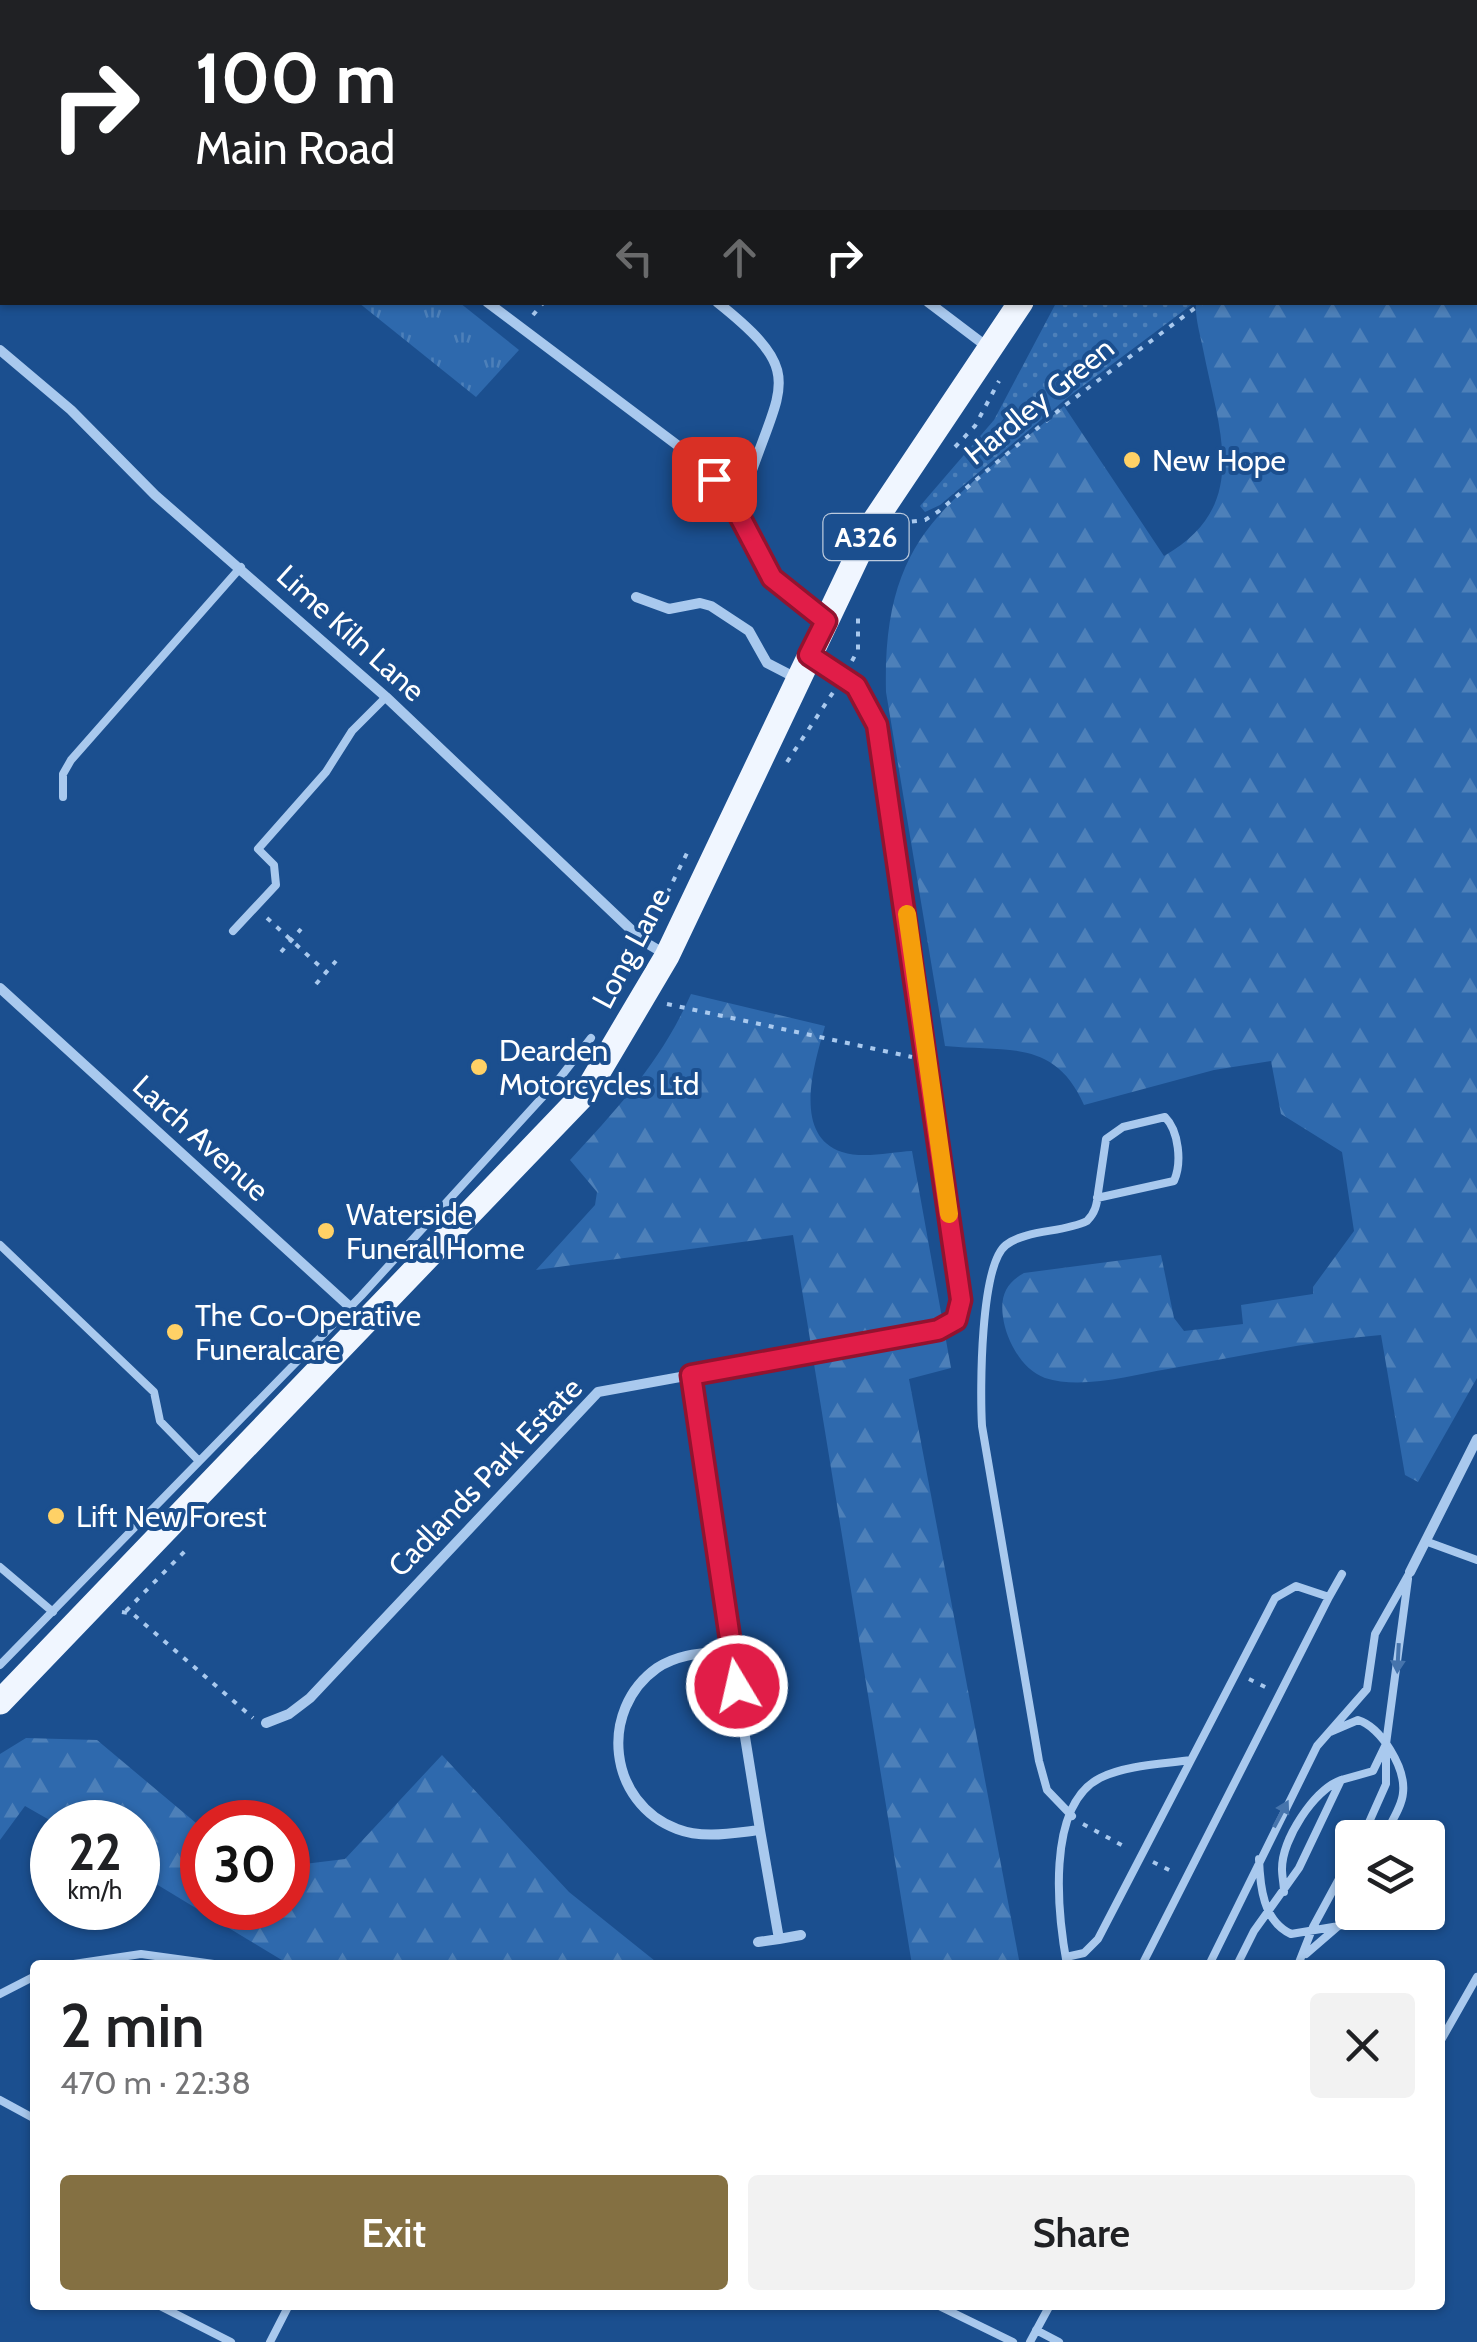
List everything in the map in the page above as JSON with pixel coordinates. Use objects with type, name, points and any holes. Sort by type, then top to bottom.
[{"type":"main road","name":"Long Lane","points":[[0,1702],[357,1317],[588,1092],[667,956],[873,523],[1018,305]]},
{"type":"street","points":[[489,305],[697,460],[730,498],[766,569],[780,586]]},
{"type":"street","points":[[721,305],[774,354],[780,376],[749,479],[744,491],[730,498]]},
{"type":"street","points":[[932,305],[991,350]]},
{"type":"street","name":"Lime Kiln Lane","points":[[0,350],[71,410],[155,495],[386,697],[643,941],[667,956]]},
{"type":"street","points":[[636,597],[669,609],[705,603],[749,632],[768,663],[798,679]]},
{"type":"street","points":[[809,655],[856,686],[877,725],[928,1060]]},
{"type":"street","name":"Larch Avenue","points":[[0,988],[357,1317]]},
{"type":"street","name":"Cadlands Park Estate","points":[[266,1723],[289,1714],[310,1698],[590,1398],[621,1385],[920,1334],[956,1320],[960,1289],[928,1060]]},
{"type":"street","points":[[691,1375],[779,1939]]},
{"type":"street","points":[[1410,1572],[1477,1439]]},
{"type":"street","points":[[731,1650],[681,1657],[643,1680],[624,1710],[618,1757],[637,1800],[661,1822],[705,1835],[760,1830]]},
{"type":"street","points":[[758,1942],[800,1936]]},
{"type":"lane","points":[[63,796],[64,774],[71,760],[241,567]]},
{"type":"lane","points":[[780,586],[826,621]]},
{"type":"lane","points":[[233,931],[276,885],[274,865],[258,849],[326,772],[352,731],[386,697]]},
{"type":"lane","points":[[0,1665],[198,1460],[357,1317],[591,1038]]},
{"type":"lane","points":[[1072,1816],[1047,1790],[1039,1762],[982,1426],[982,1391],[990,1278],[997,1255],[1008,1243],[1087,1221],[1098,1198],[1106,1139],[1112,1132],[1159,1117],[1171,1122],[1178,1163],[1174,1180],[1098,1198]]},
{"type":"lane","points":[[0,1245],[154,1392],[160,1421],[198,1460]]},
{"type":"lane","points":[[1425,1541],[1477,1560]]},
{"type":"lane","points":[[0,1567],[53,1612]]},
{"type":"lane","points":[[1211,1960],[1259,1857],[1324,1737],[1368,1689],[1375,1634],[1410,1572]]},
{"type":"lane","points":[[1370,1820],[1386,1784],[1386,1744],[1410,1572]]},
{"type":"lane","points":[[1145,1960],[1342,1574]]},
{"type":"lane","points":[[1069,1960],[1084,1953],[1098,1938],[1281,1591],[1296,1586],[1329,1597]]},
{"type":"lane","points":[[1324,1737],[1358,1720],[1378,1731],[1404,1794],[1392,1820]]},
{"type":"lane","points":[[1284,1893],[1283,1861],[1319,1791],[1341,1780],[1373,1772],[1386,1744]]},
{"type":"lane","points":[[1067,1960],[1056,1892],[1072,1816],[1098,1779],[1191,1760]]},
{"type":"lane","points":[[1240,1960],[1254,1931],[1284,1893],[1341,1780]]},
{"type":"lane","points":[[1259,1857],[1274,1923],[1290,1934],[1335,1926]]},
{"type":"lane","points":[[1301,1960],[1312,1928],[1335,1887]]},
{"type":"lane","points":[[1302,1960],[1314,1942],[1335,1928]]},
{"type":"lane","points":[[85,1960],[141,1954],[184,1960]]},
{"type":"lane","points":[[1445,2033],[1477,1977]]},
{"type":"lane","points":[[0,1994],[30,1979]]},
{"type":"lane","points":[[0,2100],[30,2116]]},
{"type":"lane","points":[[168,2310],[230,2342]]},
{"type":"lane","points":[[270,2342],[286,2310]]},
{"type":"lane","points":[[947,2310],[1013,2342]]},
{"type":"lane","points":[[1030,2342],[1047,2310]]},
{"type":"lane","points":[[1036,2330],[1059,2342]]},
{"type":"path","name":"Hardley Green","points":[[899,523],[925,520],[940,511],[1064,406],[1199,305]]},
{"type":"path","points":[[779,777],[831,694]]},
{"type":"path","points":[[591,1038],[693,843]]},
{"type":"path","points":[[255,908],[326,972]]},
{"type":"path","points":[[281,952],[301,930]]},
{"type":"path","points":[[316,984],[336,961]]},
{"type":"path","points":[[642,999],[928,1060]]},
{"type":"path","points":[[116,1612],[126,1611],[189,1547]]},
{"type":"path","points":[[126,1611],[241,1711],[266,1723]]},
{"type":"path","points":[[1235,1672],[1279,1695]]},
{"type":"green space","points":[[361,305],[463,305],[519,350],[476,397]]},
{"type":"green space","points":[[1055,305],[1191,305],[1067,398],[940,505],[925,512],[920,506],[994,420]]},
{"type":"green space","points":[[1196,305],[1477,305],[1477,1378],[1418,1482],[1405,1475],[1381,1335],[1300,1345],[1123,1378],[1075,1382],[1045,1378],[1029,1368],[1016,1353],[1005,1326],[1002,1303],[1006,1291],[1024,1273],[1161,1255],[1174,1318],[1184,1331],[1243,1324],[1241,1305],[1313,1294],[1313,1287],[1354,1231],[1342,1152],[1281,1114],[1271,1061],[1214,1070],[1084,1105],[1059,1069],[1044,1059],[1009,1050],[945,1046],[886,692],[888,637],[896,592],[911,555],[957,496],[1064,406],[1164,556],[1192,536],[1209,514],[1219,490],[1222,464],[1221,437]]},
{"type":"green space","points":[[691,994],[825,1026],[811,1096],[816,1130],[826,1143],[850,1154],[912,1151],[951,1368],[909,1379],[1019,1960],[911,1960],[793,1235],[536,1270],[595,1205],[597,1192],[570,1160],[653,1062]]},
{"type":"green space","points":[[26,1738],[97,1740],[180,1810],[180,1898],[160,1886],[160,1800],[30,1800],[30,1809],[25,1806],[0,1840],[0,1754]]},
{"type":"green space","points":[[442,1755],[569,1892],[654,1960],[282,1960],[232,1930],[310,1930],[310,1863],[345,1859]]},
{"type":"slow traffic","points":[[907,914],[949,1214]]},
{"type":"place","name":"New Hope","points":[[1132,460]]},
{"type":"place","name":"Dearden Motorcycles Ltd","points":[[479,1067]]},
{"type":"place","name":"Waterside Funeral Home","points":[[326,1231]]},
{"type":"place","name":"The Co-Operative Funeralcare","points":[[175,1332]]},
{"type":"place","name":"Lift New Forest","points":[[56,1516]]},
{"type":"route","points":[[714,479],[730,498],[772,578],[826,621],[809,655],[844,674],[856,686],[872,709],[877,725],[887,770],[961,1300],[956,1320],[938,1330],[691,1375],[737,1686]]}]
